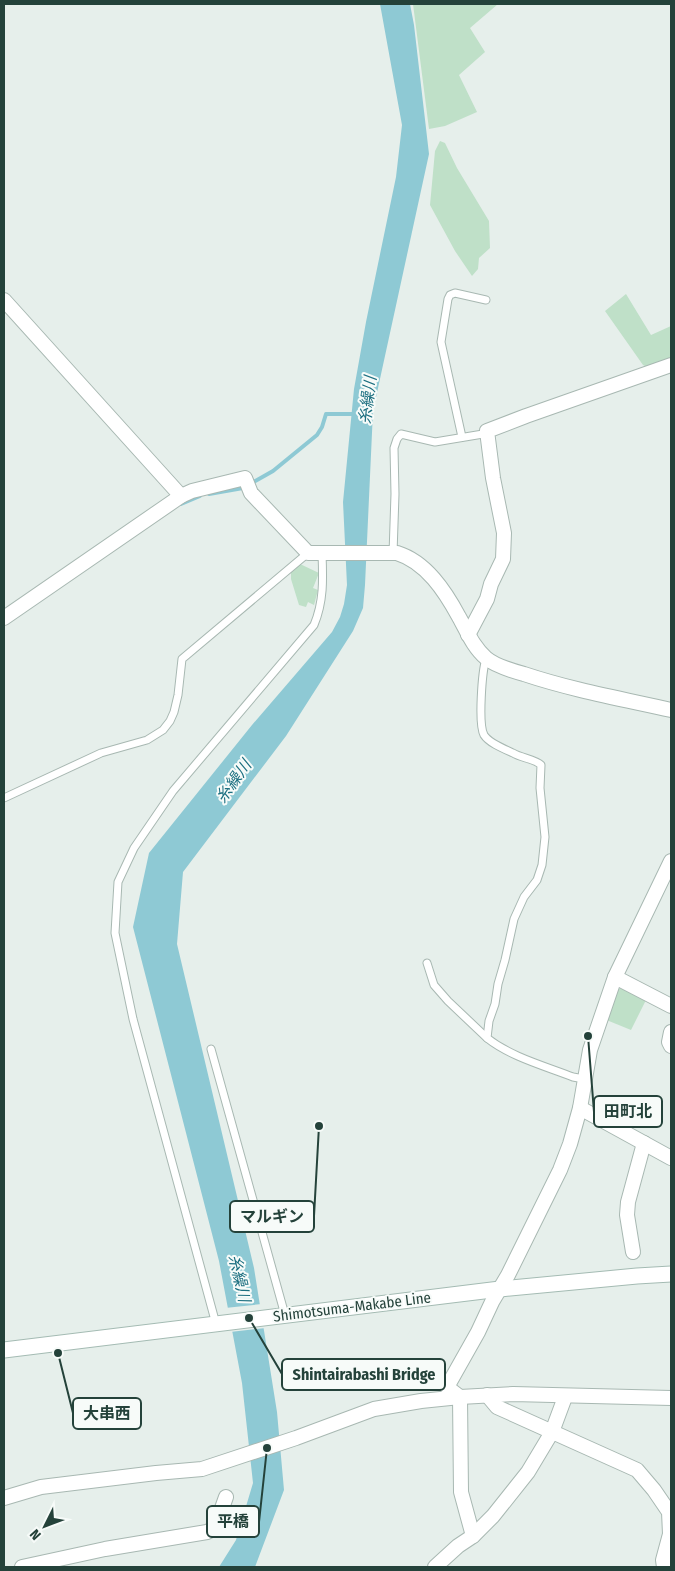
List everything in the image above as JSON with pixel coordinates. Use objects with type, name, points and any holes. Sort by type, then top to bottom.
[{"type":"main road","name":"Shimotsuma-Makabe Line","points":[[4,1350],[500,1289],[671,1274]]},
{"type":"street","points":[[4,300],[181,496]]},
{"type":"street","points":[[468,635],[487,599],[503,560],[504,533],[493,478],[488,431],[671,365]]},
{"type":"street","points":[[4,618],[181,496],[192,491],[245,478],[248,487],[319,553],[390,554],[408,557],[418,563],[428,572],[446,596],[468,635],[486,659],[512,670],[556,684],[671,710]]},
{"type":"street","points":[[460,1397],[447,1387],[478,1332],[560,1170],[570,1144],[580,1108],[584,1079],[599,1020],[615,977],[671,861]]},
{"type":"street","points":[[615,977],[671,1006]]},
{"type":"street","points":[[671,1032],[669,1042],[671,1046]]},
{"type":"street","points":[[580,1108],[671,1158]]},
{"type":"street","points":[[633,1252],[627,1215],[628,1202],[644,1143]]},
{"type":"street","points":[[4,1498],[41,1487],[202,1469],[296,1438],[374,1409],[421,1400],[513,1394],[565,1397],[671,1398]]},
{"type":"street","points":[[487,1395],[497,1407],[637,1470],[669,1512],[670,1534],[663,1560],[664,1567]]},
{"type":"street","points":[[460,1397],[461,1492],[473,1536]]},
{"type":"street","points":[[435,1567],[458,1546],[473,1536],[493,1516],[528,1472],[552,1432],[565,1397]]},
{"type":"street","points":[[22,1567],[104,1549],[207,1532],[214,1528],[226,1497]]},
{"type":"lane","points":[[462,438],[441,342],[448,298],[455,293],[486,300]]},
{"type":"lane","points":[[390,554],[394,448],[397,439],[401,434],[435,442],[483,434],[488,431]]},
{"type":"lane","points":[[4,798],[101,753],[147,740],[163,730],[174,712],[182,659],[319,553],[324,581],[322,601],[314,625],[173,791],[134,848],[118,882],[115,934],[131,1010],[218,1323]]},
{"type":"lane","points":[[486,659],[481,724],[483,732],[489,740],[541,765],[540,788],[545,837],[542,865],[537,880],[524,897],[514,919],[498,984],[496,1004],[489,1021],[487,1038]]},
{"type":"lane","points":[[427,964],[434,985],[448,1001],[497,1046],[573,1077],[584,1079]]},
{"type":"lane","points":[[211,1049],[282,1315]]},
{"type":"green space","points":[[413,4],[498,4],[470,28],[485,52],[459,75],[477,112],[445,126],[429,129]]},
{"type":"green space","points":[[440,141],[445,143],[457,168],[489,221],[490,248],[479,258],[478,269],[472,276],[455,251],[430,205],[435,151]]},
{"type":"green space","points":[[626,294],[651,335],[671,326],[671,359],[647,367],[643,365],[605,311]]},
{"type":"green space","points":[[300,564],[319,573],[313,588],[318,590],[314,605],[308,602],[306,607],[299,605],[291,579],[291,571]]},
{"type":"green space","points":[[624,987],[647,998],[631,1030],[604,1019],[616,990]]},
{"type":"water","name":"糸繰川","points":[[380,4],[410,4],[429,154],[373,411],[363,608],[353,631],[286,736],[183,872],[177,944],[254,1268],[277,1412],[284,1490],[255,1567],[219,1567],[236,1540],[253,1483],[242,1383],[219,1261],[133,927],[149,853],[252,725],[332,632],[344,604],[347,585],[343,502],[354,389],[396,177],[402,125]]},
{"type":"pier","points":[[262,1304],[266,1328],[230,1332],[225,1308]]},
{"type":"waterway","name":"糸繰川","points":[[209,494],[243,488],[273,471],[317,435],[326,414],[356,414]]},
{"type":"waterway","points":[[181,504],[200,496]]},
{"type":"place","name":"田町北","points":[[588,1036]]},
{"type":"place","name":"マルギン","points":[[319,1126]]},
{"type":"place","name":"Shintairabashi Bridge","points":[[249,1318]]},
{"type":"place","name":"大串西","points":[[58,1353]]},
{"type":"place","name":"平橋","points":[[267,1448]]}]
